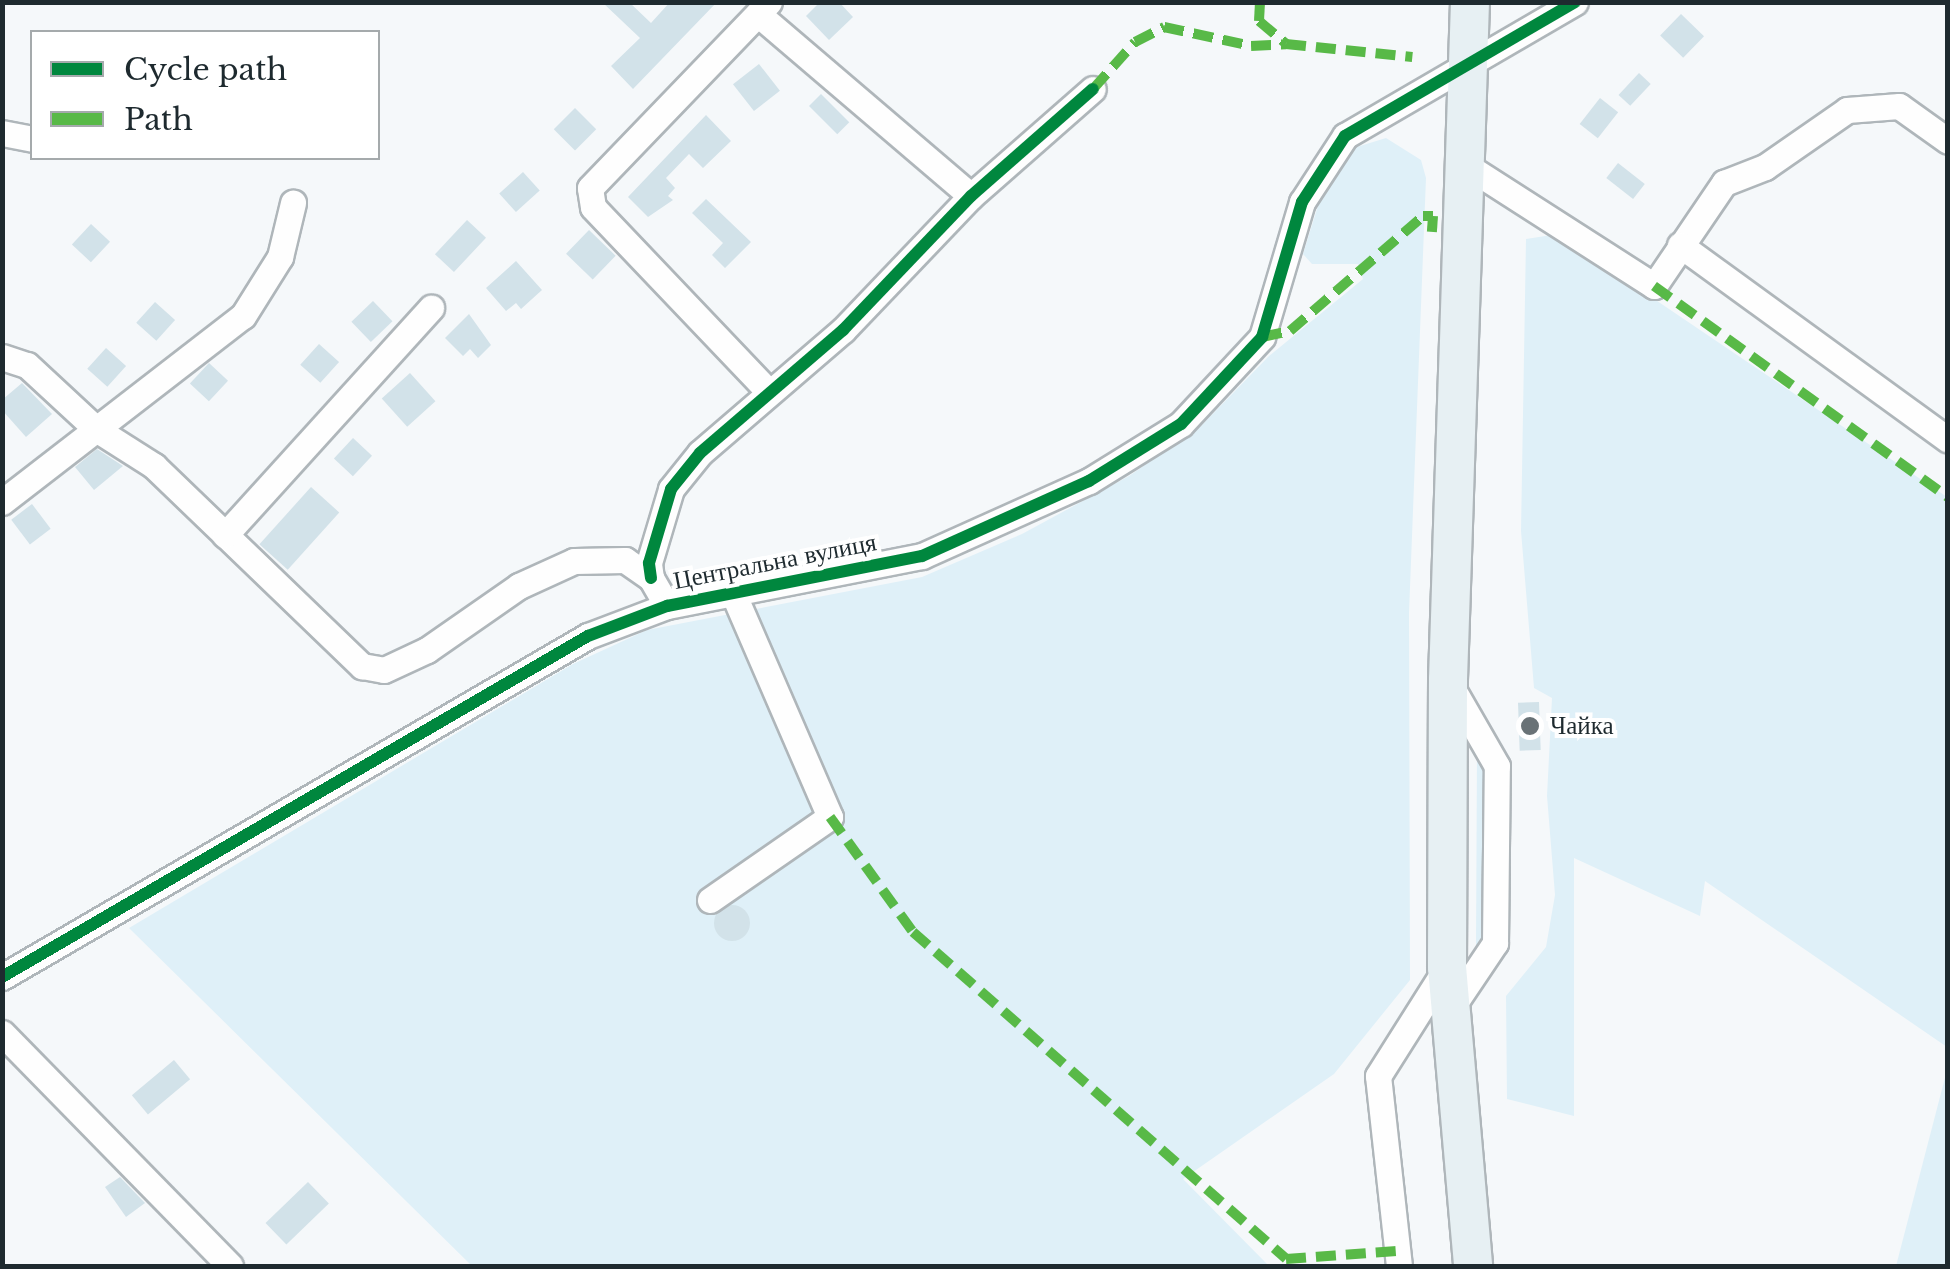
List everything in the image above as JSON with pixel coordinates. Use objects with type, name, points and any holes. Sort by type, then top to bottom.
[{"type":"highway","points":[[1470,2],[1448,680],[1448,967],[1472,1266]]},
{"type":"street","name":"Центральна вулиця","points":[[2,977],[588,636],[667,606],[922,556],[1088,481],[1181,424],[1262,337],[1302,202],[1345,136],[1468,68],[1574,2]]},
{"type":"street","points":[[769,392],[594,207],[590,188],[764,8],[972,196]]},
{"type":"street","points":[[667,606],[651,578],[649,563],[670,489],[769,392],[843,330],[972,196],[1094,89]]},
{"type":"street","points":[[1464,164],[1654,286],[1724,183],[1764,167],[1847,110],[1899,106],[1948,142]]},
{"type":"street","points":[[2,133],[30,140]]},
{"type":"street","points":[[2,502],[243,316],[280,257],[293,203]]},
{"type":"street","points":[[1680,244],[1948,440]]},
{"type":"street","points":[[225,535],[431,308]]},
{"type":"street","points":[[2,356],[27,364],[96,429],[154,466],[339,650],[362,666],[384,670],[427,650],[519,586],[574,561],[625,560],[651,578]]},
{"type":"street","points":[[710,900],[830,817],[733,593]]},
{"type":"street","points":[[1448,680],[1498,766],[1494,943],[1450,1010]]},
{"type":"street","points":[[1399,1266],[1378,1076],[1448,967]]},
{"type":"street","points":[[2,1033],[230,1266]]},
{"type":"shaded area","points":[[1386,138],[1421,160],[1426,178],[1409,613],[1410,980],[1334,1074],[1183,1179],[1269,1266],[472,1266],[129,928],[573,664],[647,630],[922,577],[1022,534],[1129,476],[1200,427],[1269,356],[1363,279],[1358,264],[1312,264],[1303,254],[1326,180],[1347,150]]},
{"type":"shaded area","points":[[1558,234],[1947,497],[1947,1047],[1705,881],[1700,916],[1574,858],[1574,1116],[1507,1099],[1506,996],[1546,947],[1555,895],[1547,796],[1552,698],[1534,688],[1521,531],[1526,239]]},
{"type":"shaded area","points":[[1477,754],[1488,763],[1486,940],[1476,948]]},
{"type":"shaded area","points":[[1947,1070],[1947,1266],[1896,1266]]},
{"type":"building","points":[[602,2],[629,2],[651,23],[670,2],[717,2],[633,89],[611,66],[640,38]]},
{"type":"building","points":[[820,2],[839,2],[853,17],[829,40],[806,16]]},
{"type":"building","points":[[1681,14],[1704,36],[1683,58],[1660,36]]},
{"type":"building","points":[[759,64],[780,91],[754,111],[733,84]]},
{"type":"building","points":[[1639,73],[1651,84],[1630,106],[1619,95]]},
{"type":"building","points":[[821,94],[849,122],[837,134],[809,106]]},
{"type":"building","points":[[1600,98],[1618,112],[1598,138],[1580,124]]},
{"type":"building","points":[[575,108],[596,129],[575,150],[554,129]]},
{"type":"building","points":[[706,115],[731,141],[703,168],[689,154],[666,178],[675,188],[668,196],[673,200],[648,217],[628,197]]},
{"type":"building","points":[[1618,163],[1645,184],[1633,199],[1606,178]]},
{"type":"building","points":[[523,172],[540,191],[516,212],[499,193]]},
{"type":"building","points":[[706,199],[751,242],[725,268],[712,255],[723,243],[692,213]]},
{"type":"building","points":[[467,220],[486,238],[454,272],[435,254]]},
{"type":"building","points":[[91,224],[110,242],[91,262],[72,244]]},
{"type":"building","points":[[589,230],[616,256],[593,279],[566,254]]},
{"type":"building","points":[[516,261],[542,290],[521,309],[516,303],[506,311],[486,288]]},
{"type":"building","points":[[373,301],[392,321],[371,342],[351,322]]},
{"type":"building","points":[[155,302],[175,320],[156,341],[136,323]]},
{"type":"building","points":[[469,314],[491,345],[478,358],[470,349],[463,356],[445,338]]},
{"type":"building","points":[[319,344],[339,362],[320,383],[300,365]]},
{"type":"building","points":[[106,348],[126,366],[107,387],[87,369]]},
{"type":"building","points":[[209,363],[228,381],[209,401],[190,383]]},
{"type":"building","points":[[410,373],[435,401],[407,427],[382,398]]},
{"type":"building","points":[[22,383],[52,414],[26,437],[2,410],[2,400]]},
{"type":"building","points":[[353,438],[372,456],[353,476],[334,458]]},
{"type":"building","points":[[97,449],[123,466],[94,490],[75,467]]},
{"type":"building","points":[[311,487],[339,512],[288,570],[259,544]]},
{"type":"building","points":[[32,504],[51,529],[30,544],[11,520]]},
{"type":"building","name":"Чайка","points":[[1539,702],[1541,750],[1520,751],[1518,703]]},
{"type":"building","points":[[732,905],[745,910],[750,923],[745,936],[732,941],[719,936],[714,923],[719,910]]},
{"type":"building","points":[[174,1060],[190,1079],[148,1115],[132,1095]]},
{"type":"building","points":[[120,1177],[145,1203],[126,1217],[105,1187]]},
{"type":"building","points":[[308,1182],[329,1204],[286,1245],[266,1223]]},
{"type":"marked path","points":[[1260,2],[1259,21],[1286,44],[1412,57]]},
{"type":"marked path","points":[[1093,89],[1135,42],[1164,27],[1251,46],[1286,44]]},
{"type":"marked path","points":[[1262,337],[1290,331],[1423,216],[1433,216],[1432,232]]},
{"type":"marked path","points":[[1654,286],[1948,497]]},
{"type":"marked path","points":[[830,817],[913,932],[1286,1259],[1397,1251]]},
{"type":"cycle path","points":[[2,977],[588,636],[667,606],[922,556],[1089,481],[1181,424],[1262,337],[1302,202],[1345,136],[1575,2]]},
{"type":"cycle path","points":[[651,578],[649,563],[671,489],[700,453],[843,330],[971,196],[1093,89]]},
{"type":"place","name":"Чайка","points":[[1530,726]]}]
